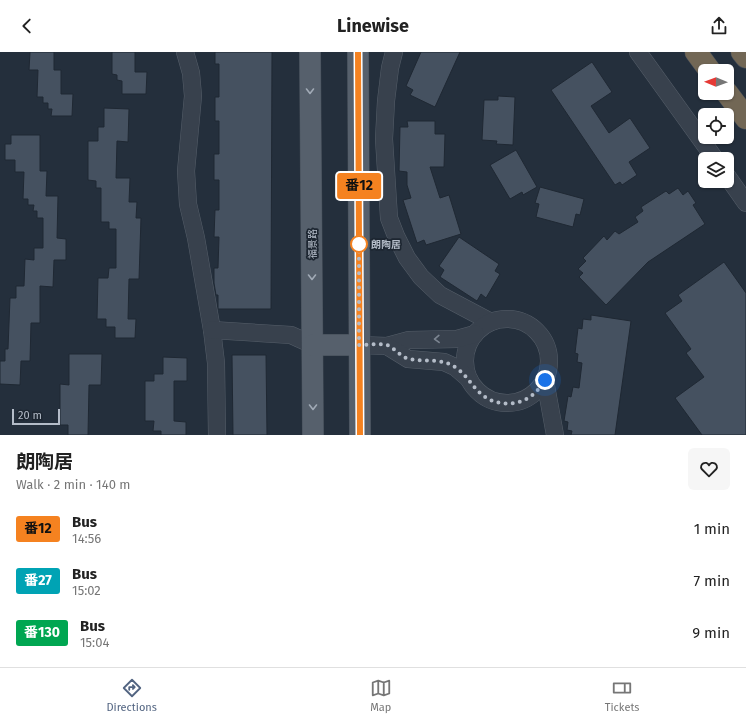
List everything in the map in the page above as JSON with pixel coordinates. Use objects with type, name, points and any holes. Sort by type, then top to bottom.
[{"type":"highway","points":[[696,52],[705,64]]},
{"type":"highway","points":[[742,52],[746,57]]},
{"type":"highway","points":[[732,100],[746,118]]},
{"type":"main road","name":"福景路","points":[[310,52],[313,435]]},
{"type":"main road","points":[[358,52],[360,435]]},
{"type":"main road","points":[[312,345],[359,345]]},
{"type":"lane","points":[[185,52],[191,73],[193,96],[186,171],[188,204],[196,238],[212,330],[216,363],[217,435]]},
{"type":"lane","points":[[394,52],[390,68],[386,101],[384,139],[388,210],[393,230],[407,258],[421,277],[440,295],[491,322]]},
{"type":"lane","points":[[638,52],[710,152]]},
{"type":"lane","points":[[734,186],[746,203]]},
{"type":"lane","points":[[509,318],[527,323],[536,329],[548,348],[549,364],[545,380],[539,389],[522,401],[500,403],[490,400],[474,387],[469,379],[466,370],[466,355],[470,341],[483,326],[491,322],[509,318]]},
{"type":"lane","points":[[212,330],[291,335],[312,345]]},
{"type":"lane","points":[[359,345],[387,346],[409,340],[457,339],[475,334]]},
{"type":"lane","points":[[387,346],[408,359],[444,362],[455,367],[469,379]]},
{"type":"lane","points":[[545,380],[555,435]]},
{"type":"building","points":[[30,52],[54,52],[54,70],[61,70],[61,94],[73,94],[72,116],[51,116],[52,109],[48,109],[48,103],[43,103],[43,97],[37,97],[38,70],[29,70]]},
{"type":"building","points":[[112,52],[135,52],[135,72],[147,72],[146,94],[122,94],[122,81],[117,80],[117,75],[112,74]]},
{"type":"building","points":[[215,52],[272,52],[271,309],[218,309],[218,295],[216,295],[214,283],[214,268],[218,268],[219,237],[214,237],[215,210],[219,210],[219,180],[214,180],[214,154],[219,154],[219,121],[215,121],[215,97],[219,97],[219,64],[215,64]]},
{"type":"building","points":[[421,52],[460,52],[435,107],[410,95],[413,90],[406,86]]},
{"type":"building","points":[[592,62],[612,92],[591,106],[609,133],[630,118],[650,148],[629,162],[637,175],[622,185],[620,182],[615,185],[551,90]]},
{"type":"building","points":[[498,96],[515,97],[513,145],[496,144],[497,141],[482,140],[484,100],[498,100]]},
{"type":"building","points":[[104,108],[129,109],[128,142],[117,141],[116,178],[130,178],[129,202],[137,202],[136,218],[141,218],[139,279],[129,279],[128,319],[136,319],[135,338],[115,338],[115,327],[106,327],[106,319],[97,319],[98,278],[108,278],[109,268],[116,268],[116,229],[109,229],[109,222],[101,222],[101,188],[96,188],[96,181],[88,180],[88,141],[98,141],[98,127],[104,127]]},
{"type":"building","points":[[407,121],[435,121],[435,134],[445,134],[444,167],[430,167],[440,198],[449,195],[461,234],[426,245],[424,240],[417,243],[403,200],[411,198],[407,185],[407,172],[399,171],[400,127],[408,127]]},
{"type":"building","points":[[11,135],[40,135],[40,171],[47,171],[46,196],[58,196],[57,238],[66,239],[66,260],[54,260],[53,287],[40,286],[40,323],[31,323],[30,361],[21,361],[20,385],[0,384],[0,361],[5,361],[5,349],[8,349],[10,298],[16,298],[16,286],[24,286],[25,259],[34,260],[34,248],[43,248],[43,218],[37,218],[37,211],[33,211],[34,205],[28,205],[28,199],[23,199],[24,172],[15,172],[15,160],[5,160],[5,144],[11,144]]},
{"type":"building","points":[[516,150],[537,187],[523,195],[522,192],[510,199],[490,165]]},
{"type":"building","points":[[540,187],[584,199],[580,215],[576,214],[573,227],[536,217],[539,204],[535,203]]},
{"type":"building","points":[[678,188],[683,195],[688,191],[696,203],[693,205],[705,224],[648,262],[606,305],[579,277],[583,273],[578,269],[586,261],[583,258],[604,236],[607,240],[615,231],[619,234],[638,222],[635,217],[643,211],[641,207],[666,191],[669,194]]},
{"type":"building","points":[[459,237],[499,264],[495,271],[500,274],[486,298],[481,294],[477,301],[440,277],[444,270],[439,266]]},
{"type":"building","points":[[724,262],[746,293],[746,435],[702,435],[675,398],[704,377],[686,353],[691,349],[665,313],[682,301],[678,295]]},
{"type":"building","points":[[591,315],[631,321],[615,435],[571,435],[572,431],[567,430],[568,422],[564,421],[568,396],[571,397],[573,387],[579,388],[582,363],[577,362],[578,354],[575,353],[578,328],[582,329],[583,319],[591,320]]},
{"type":"building","points":[[69,354],[102,354],[101,385],[89,385],[88,435],[68,435],[68,425],[60,425],[60,384],[69,385]]},
{"type":"building","points":[[232,355],[266,355],[267,435],[233,435]]},
{"type":"building","points":[[163,357],[187,358],[187,381],[174,381],[174,421],[186,422],[186,435],[161,435],[161,431],[153,431],[154,421],[145,421],[145,381],[154,381],[154,374],[163,374]]},
{"type":"bus line","name":"番12","points":[[358,52],[360,435]]},
{"type":"place","name":"朗陶居","points":[[359,244]]},
{"type":"route","points":[[359,244],[359,237],[359,345],[387,346],[408,359],[444,362],[455,367],[469,379],[481,394],[490,400],[500,403],[522,401],[539,389],[545,380]]}]
